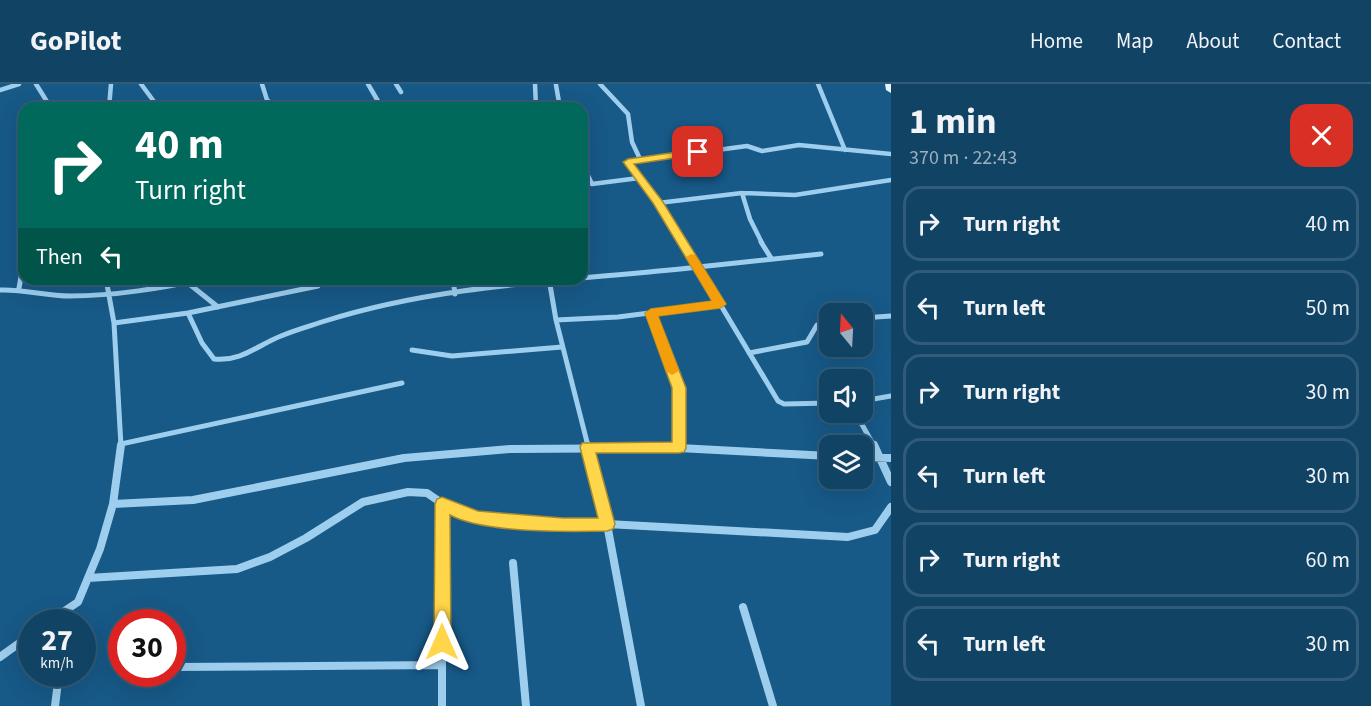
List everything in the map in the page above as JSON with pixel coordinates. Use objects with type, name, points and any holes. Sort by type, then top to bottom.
[{"type":"main road","points":[[890,84],[891,90]]},
{"type":"street","points":[[0,90],[19,84]]},
{"type":"street","points":[[36,84],[47,102]]},
{"type":"street","points":[[110,102],[111,84]]},
{"type":"street","points":[[141,84],[154,102]]},
{"type":"street","points":[[262,84],[270,102]]},
{"type":"street","points":[[368,84],[378,102]]},
{"type":"street","points":[[396,84],[401,92]]},
{"type":"street","points":[[535,84],[535,102]]},
{"type":"street","points":[[600,84],[628,114],[632,142],[640,159]]},
{"type":"street","points":[[818,84],[845,150]]},
{"type":"street","points":[[556,85],[559,102]]},
{"type":"street","points":[[819,404],[784,404],[778,401],[658,202],[628,162],[747,146],[762,151],[792,145],[891,154]]},
{"type":"street","points":[[588,176],[592,184],[596,185],[639,178]]},
{"type":"street","points":[[658,202],[742,193],[795,195],[891,180]]},
{"type":"street","points":[[742,193],[746,210],[771,258]]},
{"type":"street","points":[[588,278],[821,254]]},
{"type":"street","points":[[67,609],[78,602],[100,549],[113,504],[121,444],[114,323],[107,285]]},
{"type":"street","points":[[0,290],[19,288],[48,295],[109,295],[175,285]]},
{"type":"street","points":[[190,285],[218,307]]},
{"type":"street","points":[[454,285],[455,294]]},
{"type":"street","points":[[188,313],[202,343],[214,359],[229,361],[279,337],[341,316],[411,300],[516,285]]},
{"type":"street","points":[[551,285],[562,347],[607,524],[641,706]]},
{"type":"street","points":[[114,323],[188,313],[318,286]]},
{"type":"street","points":[[556,320],[651,313],[720,304]]},
{"type":"street","points":[[651,313],[679,388],[679,448]]},
{"type":"street","points":[[873,317],[891,316]]},
{"type":"street","points":[[749,353],[807,342],[819,325]]},
{"type":"street","points":[[412,350],[452,356],[562,347]]},
{"type":"street","points":[[121,444],[402,383]]},
{"type":"street","points":[[873,399],[891,396]]},
{"type":"street","points":[[861,423],[881,458],[891,482]]},
{"type":"street","points":[[113,504],[193,500],[404,458],[510,449],[679,448],[819,455]]},
{"type":"street","points":[[873,458],[891,458]]},
{"type":"street","points":[[88,578],[237,568],[270,556],[297,542],[363,502],[408,492],[427,493],[460,513],[478,518],[563,525],[607,524],[848,537],[875,530],[891,507]]},
{"type":"street","points":[[442,504],[442,706]]},
{"type":"street","points":[[513,563],[526,706]]},
{"type":"street","points":[[743,607],[773,706]]},
{"type":"street","points":[[0,657],[18,644]]},
{"type":"street","points":[[186,667],[442,665]]},
{"type":"street","points":[[55,706],[58,687]]},
{"type":"slow traffic","points":[[672,371],[651,313],[720,304],[691,257]]},
{"type":"route","points":[[442,642],[442,504],[460,513],[478,518],[563,525],[607,524],[587,447],[679,448],[679,388],[651,313],[720,304],[666,219],[658,202],[628,162],[634,159],[698,152]]}]
